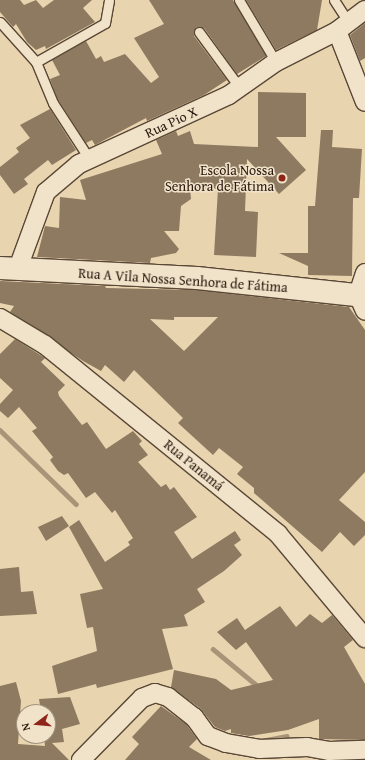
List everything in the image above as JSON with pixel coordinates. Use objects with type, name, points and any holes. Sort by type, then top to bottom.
[{"type":"street","name":"Rua Pio X","points":[[9,268],[46,192],[79,164],[240,88],[276,62],[343,27],[365,10]]},
{"type":"street","points":[[343,27],[365,102]]},
{"type":"street","name":"Rua A Vila Nossa Senhora de Fátima","points":[[9,268],[197,278],[363,301]]},
{"type":"street","points":[[363,301],[365,273]]},
{"type":"street","name":"Rua Panamá","points":[[0,318],[45,345],[278,534],[365,638]]},
{"type":"street","points":[[81,760],[142,698],[155,693],[168,697],[194,717],[208,736],[226,743],[259,749],[307,747],[329,751],[365,750]]},
{"type":"lane","points":[[36,62],[105,23],[109,0]]},
{"type":"lane","points":[[239,0],[276,62]]},
{"type":"lane","points":[[334,0],[343,27]]},
{"type":"lane","points":[[0,22],[36,62],[53,103],[90,160]]},
{"type":"lane","points":[[199,32],[240,88]]},
{"type":"lane","points":[[307,747],[322,760]]},
{"type":"building","points":[[0,0],[20,0],[24,5],[36,0],[43,8],[54,0],[92,0],[83,8],[95,22],[46,49],[45,46],[36,50],[27,42],[16,24],[13,27],[0,12]]},
{"type":"building","points":[[149,0],[233,0],[266,56],[237,74],[204,28],[196,27],[194,36],[227,80],[204,95],[147,121],[146,118],[95,145],[92,140],[86,143],[57,98],[50,79],[60,75],[52,60],[86,41],[96,59],[101,56],[104,62],[125,54],[151,83],[159,77],[134,38],[164,24]]},
{"type":"building","points":[[246,0],[322,0],[317,30],[276,50]]},
{"type":"building","points":[[365,23],[365,58],[360,61],[350,35]]},
{"type":"building","points":[[258,92],[306,93],[306,137],[276,137],[306,170],[279,194],[247,159],[245,211],[258,212],[256,257],[214,255],[218,189],[190,188],[191,199],[181,206],[179,231],[164,231],[179,249],[176,253],[151,258],[150,263],[37,257],[45,226],[59,228],[60,197],[86,200],[80,180],[162,154],[156,140],[176,131],[178,136],[190,131],[194,144],[258,147]]},
{"type":"building","points":[[50,109],[76,150],[52,165],[48,160],[24,179],[28,184],[14,194],[0,175],[0,167],[19,152],[16,148],[30,138],[20,125]]},
{"type":"building","points":[[321,130],[333,130],[332,147],[362,149],[359,198],[353,198],[352,276],[308,275],[308,266],[279,253],[308,253],[308,206],[315,206]]},
{"type":"building","points":[[0,281],[105,286],[106,288],[196,290],[349,307],[365,330],[365,472],[339,500],[365,522],[365,535],[354,546],[340,532],[322,552],[254,493],[254,488],[237,474],[243,467],[219,448],[213,455],[178,423],[183,418],[134,370],[124,382],[105,365],[101,371],[83,361],[10,312],[14,306],[0,303]],"holes":[[[174,317],[218,317],[184,351],[150,319],[174,320]]]},
{"type":"building","points":[[15,339],[45,358],[41,362],[65,385],[58,392],[59,396],[82,425],[87,422],[106,449],[133,431],[142,441],[139,444],[148,455],[138,462],[161,487],[166,484],[170,490],[174,487],[197,517],[174,532],[192,559],[235,531],[241,540],[234,545],[242,555],[224,571],[197,589],[205,602],[184,615],[188,626],[162,629],[173,669],[97,688],[96,684],[58,694],[52,666],[97,651],[93,627],[87,628],[80,594],[103,589],[69,527],[79,520],[105,562],[130,545],[128,542],[133,538],[115,510],[112,513],[95,492],[86,498],[68,473],[64,475],[58,471],[50,460],[53,457],[32,431],[37,428],[19,407],[8,418],[0,411],[0,404],[13,390],[0,378],[0,354]]},
{"type":"building","points":[[62,516],[69,526],[46,541],[38,527]]},
{"type":"building","points":[[19,567],[21,592],[33,591],[37,614],[0,616],[0,569]]},
{"type":"building","points":[[280,606],[296,627],[310,614],[322,623],[332,615],[353,640],[344,647],[365,684],[365,740],[319,739],[319,719],[288,730],[249,736],[231,733],[231,729],[225,731],[215,727],[201,709],[171,687],[174,670],[216,679],[231,690],[273,680],[246,642],[236,650],[217,632],[237,618],[245,630]]},
{"type":"building","points":[[16,682],[21,701],[21,704],[16,704],[16,744],[45,746],[45,744],[53,744],[69,760],[0,760],[0,686]]},
{"type":"building","points":[[70,697],[80,724],[62,729],[64,742],[56,743],[56,704],[40,704],[39,699]]},
{"type":"building","points":[[161,706],[186,724],[197,739],[189,747],[211,760],[125,760],[139,744],[132,737]]},
{"type":"waterway","points":[[0,430],[76,504]]},
{"type":"waterway","points":[[213,649],[259,687]]},
{"type":"waterway","points":[[261,741],[287,736]]},
{"type":"place","name":"Escola Nossa Senhora de Fátima","points":[[282,178]]}]
